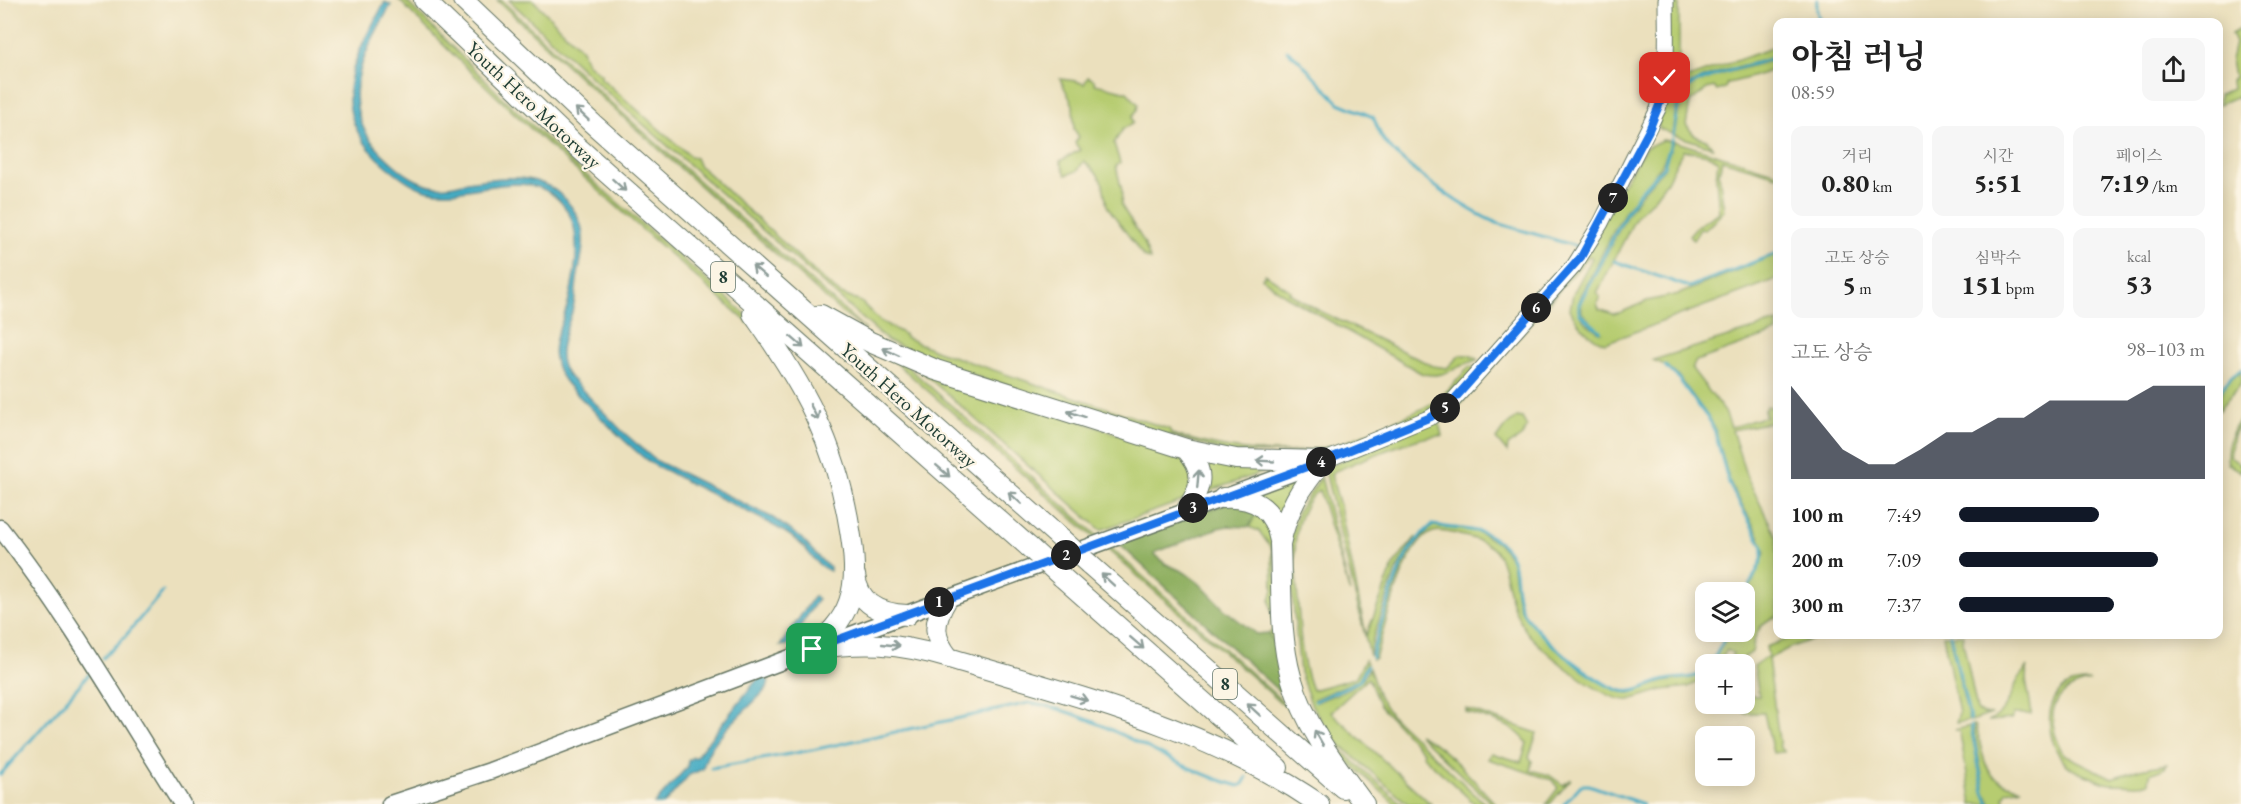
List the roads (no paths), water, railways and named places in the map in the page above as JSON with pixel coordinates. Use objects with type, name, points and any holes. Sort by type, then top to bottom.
[{"type":"highway","name":"Youth Hero Motorway","points":[[424,0],[573,143],[1319,804]]},
{"type":"highway","name":"Youth Hero Motorway","points":[[464,0],[592,123],[1362,804]]},
{"type":"highway","points":[[723,277],[747,304],[783,356],[816,416],[838,471],[846,503],[856,583],[860,593],[868,603],[880,611],[907,615]]},
{"type":"highway","points":[[779,290],[841,327],[909,359],[1186,449],[1236,459],[1323,461]]},
{"type":"highway","points":[[1186,449],[1195,459],[1200,470],[1199,485],[1186,511]]},
{"type":"highway","points":[[1280,543],[1290,509],[1298,493],[1323,461]]},
{"type":"highway","points":[[1223,498],[1236,497],[1251,500],[1271,516],[1278,528],[1283,627],[1290,675],[1310,723],[1362,804]]},
{"type":"highway","points":[[812,649],[830,635],[841,619],[853,586],[855,570]]},
{"type":"highway","points":[[947,599],[936,623],[941,648],[949,658]]},
{"type":"highway","points":[[812,649],[872,643],[918,649],[949,658],[1138,716],[1190,735],[1263,768],[1319,804]]},
{"type":"main road","points":[[390,804],[490,771],[812,649],[1323,461],[1440,412],[1574,266],[1601,223],[1658,109],[1664,89],[1666,0]]},
{"type":"main road","points":[[0,528],[59,608],[182,804]]},
{"type":"water","points":[[385,2],[391,5],[370,45],[357,84],[356,104],[361,123],[371,141],[405,173],[429,185],[448,186],[499,178],[528,179],[554,190],[566,200],[580,222],[583,238],[574,304],[561,350],[566,373],[622,431],[655,460],[773,518],[801,538],[830,567],[830,571],[818,564],[801,544],[782,530],[649,462],[571,389],[559,372],[554,352],[558,331],[571,292],[576,255],[575,231],[567,210],[553,195],[538,187],[521,184],[448,192],[425,190],[398,175],[368,147],[355,127],[350,107],[349,87],[362,45]]},
{"type":"water","points":[[814,596],[818,599],[788,645],[780,646]]},
{"type":"water","points":[[768,675],[767,688],[712,746],[703,769],[689,775],[664,804],[654,804],[687,767],[688,761],[695,758],[754,683],[760,677]]},
{"type":"waterway","points":[[1817,0],[1819,18]]},
{"type":"waterway","points":[[1287,50],[1339,103],[1373,117],[1383,139],[1395,153],[1453,199],[1497,223],[1579,247]]},
{"type":"waterway","points":[[1673,135],[1680,98],[1688,87],[1711,77],[1773,58]]},
{"type":"waterway","points":[[1600,331],[1580,314],[1579,304],[1627,211],[1639,193],[1664,166],[1672,139]]},
{"type":"waterway","points":[[1614,261],[1689,287],[1773,255]]},
{"type":"waterway","points":[[1665,366],[1678,378],[1710,421],[1729,484],[1763,547],[1762,560],[1751,582]]},
{"type":"waterway","points":[[2223,387],[2241,369]]},
{"type":"waterway","points":[[1372,657],[1403,562],[1422,534],[1432,525],[1481,532],[1498,541],[1513,561],[1518,600],[1527,618],[1551,643],[1597,679],[1622,691],[1633,691],[1661,681],[1695,676]]},
{"type":"waterway","points":[[103,658],[122,640],[163,591]]},
{"type":"waterway","points":[[1951,639],[1970,720]]},
{"type":"waterway","points":[[1716,654],[1723,642]]},
{"type":"waterway","points":[[1315,701],[1359,681],[1367,666]]},
{"type":"waterway","points":[[0,775],[90,673]]},
{"type":"waterway","points":[[711,768],[812,750],[1029,703],[1083,718],[1212,777],[1239,786],[1247,777]]},
{"type":"waterway","points":[[1971,726],[1984,792],[1989,804]]},
{"type":"waterway","points":[[1564,804],[1581,785],[1589,785],[1643,804]]}]
